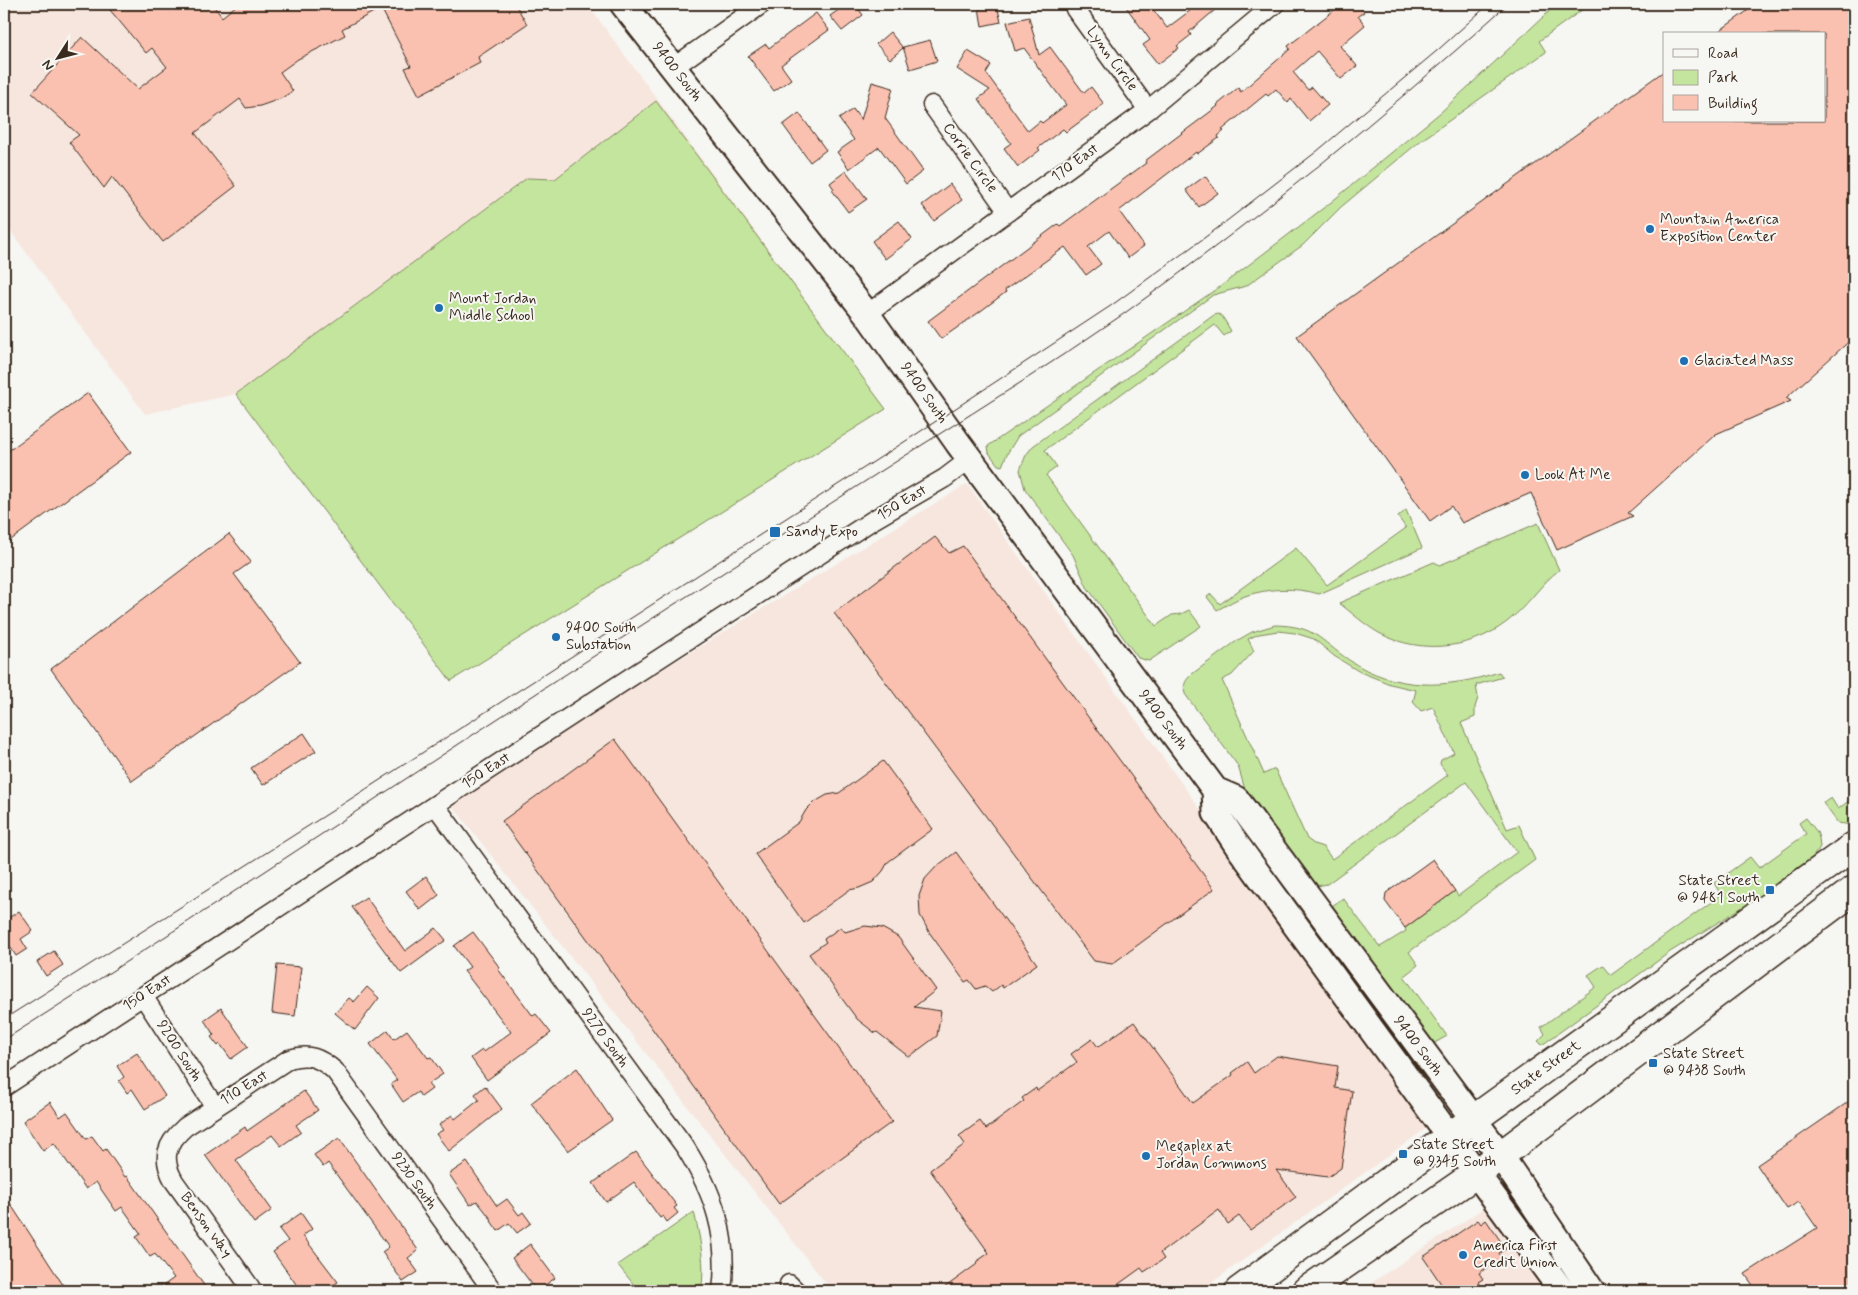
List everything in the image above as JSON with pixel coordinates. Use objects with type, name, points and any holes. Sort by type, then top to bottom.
[{"type":"main road","name":"State Street","points":[[1239,1291],[1449,1137],[1854,846]]},
{"type":"main road","points":[[1306,1291],[1477,1173],[1854,890]]},
{"type":"street","name":"9400 South","points":[[623,4],[868,314],[970,459],[1215,790],[1236,799],[1500,1155],[1592,1291]]},
{"type":"street","points":[[674,67],[762,4]]},
{"type":"street","name":"170 East","points":[[868,314],[1148,110],[1275,4]]},
{"type":"street","name":"Lynn Circle","points":[[1075,9],[1148,110]]},
{"type":"street","name":"Corrie Circle","points":[[932,106],[1008,212]]},
{"type":"street","name":"150 East","points":[[4,1087],[806,563],[873,520],[945,478],[970,459]]},
{"type":"street","name":"9400 South","points":[[1215,790],[1216,813],[1237,845],[1562,1291]]},
{"type":"street","name":"9270 South","points":[[435,805],[685,1147],[699,1169],[710,1193],[718,1218],[723,1244],[724,1276],[722,1291]]},
{"type":"street","name":"9200 South","points":[[143,996],[215,1107]]},
{"type":"street","name":"110 East","points":[[167,1156],[169,1145],[175,1136],[215,1107],[289,1059],[300,1056],[312,1056],[323,1061],[336,1071]]},
{"type":"street","name":"9230 South","points":[[336,1071],[493,1291]]},
{"type":"street","name":"Benson Way","points":[[167,1156],[166,1164],[174,1181],[253,1291]]},
{"type":"shaded area","name":"Mount Jordan Middle School","points":[[4,4],[587,4],[886,409],[451,681],[236,394],[145,414],[4,222]]},
{"type":"shaded area","points":[[967,484],[1428,1127],[1200,1291],[832,1291],[448,800]]},
{"type":"shaded area","points":[[1487,1206],[1546,1291],[1359,1291]]},
{"type":"green space","points":[[1557,4],[1590,4],[1539,41],[1546,52],[1419,142],[1341,207],[1303,245],[1246,286],[1213,295],[1018,436],[1002,466],[998,465],[989,453],[988,446],[1221,286],[1330,203],[1441,112]]},
{"type":"green space","points":[[656,101],[886,409],[451,681],[236,394],[527,178],[555,179]]},
{"type":"green space","points":[[1214,315],[1222,316],[1231,331],[1224,336],[1215,325],[1045,450],[1057,467],[1046,475],[1156,626],[1172,615],[1181,614],[1189,610],[1201,626],[1149,661],[1138,658],[1087,587],[1073,555],[1025,489],[1020,470],[1026,455],[1033,446]]},
{"type":"green space","points":[[1406,510],[1422,548],[1319,594],[1292,589],[1263,591],[1242,597],[1217,610],[1207,597],[1211,594],[1220,604],[1296,548],[1327,585],[1406,528],[1398,517]]},
{"type":"green space","points":[[1538,523],[1559,570],[1514,616],[1484,636],[1449,646],[1413,645],[1379,633],[1339,603],[1434,562],[1440,565]]},
{"type":"green space","points":[[1275,625],[1300,628],[1316,635],[1349,660],[1367,670],[1403,682],[1441,684],[1461,682],[1499,672],[1503,677],[1476,685],[1478,698],[1475,707],[1475,717],[1461,723],[1507,829],[1519,825],[1535,860],[1409,952],[1418,965],[1404,976],[1447,1036],[1431,1045],[1332,906],[1343,898],[1380,947],[1406,931],[1405,928],[1455,891],[1458,896],[1517,852],[1466,782],[1327,884],[1317,886],[1310,881],[1246,793],[1238,766],[1185,694],[1185,683],[1192,674],[1252,632]],"holes":[[[1278,631],[1295,633],[1314,639],[1334,656],[1360,672],[1390,684],[1416,690],[1413,702],[1421,711],[1433,707],[1454,753],[1441,760],[1440,764],[1448,775],[1332,859],[1323,847],[1307,839],[1275,769],[1264,774],[1222,680],[1232,675],[1254,651],[1248,639],[1259,634]]]},
{"type":"green space","points":[[1854,797],[1854,825],[1838,823],[1823,803],[1831,798],[1838,809]]},
{"type":"green space","points":[[1806,818],[1817,832],[1819,838],[1820,847],[1813,857],[1759,897],[1670,952],[1542,1045],[1538,1041],[1545,1034],[1541,1027],[1596,987],[1588,975],[1603,965],[1611,975],[1721,895],[1714,883],[1750,857],[1759,868],[1806,834],[1799,823]]},
{"type":"green space","points":[[694,1212],[703,1262],[701,1291],[635,1291],[635,1286],[618,1265]]},
{"type":"building","points":[[118,4],[212,4],[222,17],[238,4],[515,4],[527,24],[478,57],[480,63],[419,95],[405,68],[411,66],[381,8],[342,29],[345,35],[298,59],[280,72],[293,91],[280,99],[260,106],[246,108],[240,99],[195,133],[236,186],[163,242],[112,177],[104,188],[69,142],[79,135],[32,93],[82,37],[138,89],[167,67],[152,48],[146,53],[110,10]]},
{"type":"building","points":[[847,4],[855,4],[863,15],[842,31],[830,16]]},
{"type":"building","points":[[1124,4],[1149,4],[1167,28],[1199,4],[1222,4],[1189,32],[1191,35],[1177,46],[1179,48],[1158,64],[1143,45],[1150,40]]},
{"type":"building","points":[[1342,4],[1357,4],[1364,12],[1358,16],[1365,25],[1340,46],[1357,66],[1341,79],[1317,51],[1293,72],[1308,90],[1312,87],[1328,105],[1309,121],[1291,99],[1288,103],[1276,89],[1268,96],[1266,94],[1222,130],[1224,131],[1218,136],[1219,138],[1197,154],[1196,152],[1119,211],[1144,246],[1128,258],[1109,231],[1088,247],[1101,264],[1086,275],[1065,247],[941,339],[928,321],[1058,224],[1060,226],[1146,163],[1145,161],[1218,106],[1238,88],[1241,92],[1290,49],[1288,46]]},
{"type":"building","name":"Mountain America Exposition Center","points":[[1757,4],[1854,4],[1854,337],[1786,398],[1791,401],[1716,434],[1628,513],[1633,516],[1557,550],[1531,493],[1462,523],[1451,506],[1430,521],[1297,336],[1663,72],[1663,122],[1826,122],[1826,32],[1718,32]]},
{"type":"building","points":[[997,5],[1001,22],[982,26],[979,8]]},
{"type":"building","points":[[816,13],[829,30],[781,65],[791,79],[774,91],[748,56],[766,44],[769,48]]},
{"type":"building","points":[[1029,17],[1039,55],[1050,47],[1084,93],[1091,87],[1104,104],[1066,132],[1063,129],[1038,148],[1040,150],[1018,167],[1004,148],[1011,143],[978,99],[990,90],[957,69],[968,51],[991,65],[986,73],[1028,131],[1040,121],[1042,123],[1066,105],[1024,48],[1015,51],[1007,22]]},
{"type":"building","points":[[890,32],[903,48],[890,59],[876,44]]},
{"type":"building","points":[[930,40],[937,61],[910,69],[903,47]]},
{"type":"building","points":[[872,82],[893,88],[885,118],[923,171],[906,184],[879,147],[849,169],[837,152],[854,140],[839,119],[853,109],[861,120]]},
{"type":"building","points":[[799,113],[826,150],[810,162],[783,125]]},
{"type":"building","points":[[846,171],[867,199],[848,212],[832,190],[834,189],[830,183]]},
{"type":"building","points":[[1205,176],[1218,193],[1199,207],[1186,190]]},
{"type":"building","points":[[950,184],[962,200],[934,221],[922,205]]},
{"type":"building","points":[[899,221],[912,239],[885,259],[872,241]]},
{"type":"building","points":[[88,393],[131,452],[4,545],[4,454]]},
{"type":"building","points":[[229,534],[251,562],[234,574],[300,662],[132,781],[51,669]]},
{"type":"building","points":[[935,537],[949,553],[963,546],[1214,889],[1112,964],[1094,961],[834,613]]},
{"type":"building","points":[[304,733],[316,751],[263,785],[251,768]]},
{"type":"building","points":[[615,739],[892,1122],[779,1204],[502,821]]},
{"type":"building","points":[[883,761],[933,829],[888,862],[873,882],[849,890],[804,923],[755,854],[799,822],[813,803],[827,795],[839,793]]},
{"type":"building","points":[[956,852],[1037,964],[1003,988],[1001,985],[992,992],[985,986],[976,989],[969,980],[965,982],[929,932],[920,915],[919,896],[925,879],[937,866]]},
{"type":"building","points":[[1433,859],[1455,891],[1405,928],[1385,901],[1386,893]]},
{"type":"building","points":[[426,876],[439,895],[420,910],[406,891]]},
{"type":"building","points":[[366,897],[405,951],[436,928],[446,940],[401,973],[352,907]]},
{"type":"building","points":[[19,911],[33,931],[21,939],[27,949],[16,956],[9,945],[4,949],[4,921]]},
{"type":"building","points":[[865,926],[882,928],[898,937],[936,990],[914,1007],[941,1011],[937,1036],[909,1057],[857,1019],[809,954],[826,942],[824,939],[841,927],[845,932]]},
{"type":"building","points":[[473,932],[533,1016],[536,1014],[551,1033],[487,1080],[471,1058],[482,1050],[484,1052],[511,1032],[464,971],[470,967],[454,946]]},
{"type":"building","points":[[54,951],[63,965],[46,976],[37,962]]},
{"type":"building","points":[[277,965],[301,967],[295,1016],[272,1013]]},
{"type":"building","points":[[367,987],[379,998],[355,1030],[335,1013],[349,998],[354,1002]]},
{"type":"building","points":[[221,1008],[248,1047],[231,1059],[220,1044],[218,1046],[211,1037],[214,1035],[204,1020]]},
{"type":"building","name":"Megaplex at Jordan Commons","points":[[1134,1022],[1193,1103],[1233,1075],[1232,1073],[1247,1062],[1254,1073],[1277,1056],[1338,1066],[1335,1088],[1352,1091],[1341,1168],[1328,1177],[1276,1170],[1296,1197],[1250,1230],[1239,1216],[1228,1224],[1219,1210],[1160,1253],[1164,1259],[1144,1272],[1141,1268],[1109,1291],[940,1291],[989,1253],[930,1170],[965,1144],[959,1136],[980,1121],[986,1129],[1024,1101],[1022,1098],[1036,1088],[1037,1091],[1077,1062],[1071,1054],[1092,1039],[1098,1047]]},
{"type":"building","points":[[388,1030],[394,1039],[407,1030],[443,1074],[428,1084],[432,1089],[421,1097],[418,1092],[403,1102],[391,1084],[397,1080],[370,1044]]},
{"type":"building","points":[[137,1053],[165,1096],[145,1109],[132,1089],[127,1093],[119,1081],[124,1077],[117,1066]]},
{"type":"building","points":[[577,1068],[612,1120],[568,1151],[531,1103]]},
{"type":"building","points":[[485,1086],[502,1109],[449,1151],[436,1134],[443,1130],[439,1125],[452,1115],[455,1119],[479,1100],[475,1094]]},
{"type":"building","points":[[304,1091],[318,1110],[296,1125],[301,1132],[281,1146],[272,1135],[236,1160],[272,1210],[254,1223],[205,1155],[245,1127],[247,1131]]},
{"type":"building","points":[[1854,1098],[1854,1291],[1757,1291],[1745,1274],[1817,1228],[1799,1202],[1787,1209],[1757,1165]]},
{"type":"building","points":[[50,1102],[60,1117],[67,1112],[86,1139],[92,1136],[103,1151],[106,1149],[208,1291],[156,1291],[174,1278],[155,1254],[150,1257],[136,1237],[141,1234],[122,1207],[116,1211],[96,1182],[86,1189],[54,1143],[43,1151],[23,1121]]},
{"type":"building","points":[[339,1138],[418,1250],[408,1258],[418,1272],[403,1282],[382,1252],[389,1247],[328,1163],[323,1167],[314,1155]]},
{"type":"building","points":[[636,1152],[677,1206],[674,1208],[678,1213],[667,1222],[663,1216],[660,1218],[634,1182],[606,1202],[593,1183]]},
{"type":"building","points":[[467,1162],[497,1206],[507,1199],[519,1215],[523,1212],[531,1223],[517,1233],[509,1223],[498,1231],[477,1201],[470,1205],[449,1174]]},
{"type":"building","points":[[4,1194],[67,1291],[4,1291]]},
{"type":"building","points":[[301,1213],[312,1229],[303,1236],[338,1282],[324,1291],[301,1291],[273,1252],[288,1241],[279,1229]]},
{"type":"building","name":"America First Credit Union","points":[[1478,1220],[1481,1224],[1486,1220],[1506,1249],[1499,1253],[1502,1258],[1479,1273],[1483,1279],[1478,1282],[1480,1286],[1472,1291],[1446,1291],[1423,1257]]},
{"type":"building","points":[[530,1244],[555,1278],[537,1291],[512,1258]]},
{"type":"tram line","points":[[4,1019],[332,811],[915,435],[1112,305],[1215,230],[1316,152],[1439,49],[1489,4]]},
{"type":"tram line","points":[[4,1040],[557,680],[1023,381],[1122,315],[1222,242],[1320,165],[1415,86],[1508,4]]},
{"type":"place","name":"Mountain America Exposition Center","points":[[1650,229]]},
{"type":"place","name":"Mount Jordan Middle School","points":[[439,308]]},
{"type":"place","name":"Glaciated Mass","points":[[1684,361]]},
{"type":"place","name":"Look At Me","points":[[1525,475]]},
{"type":"place","name":"Sandy Expo","points":[[775,532]]},
{"type":"place","name":"9400 South Substation","points":[[556,637]]},
{"type":"place","name":"State Street @ 9481 South","points":[[1770,890]]},
{"type":"place","name":"State Street @ 9438 South","points":[[1653,1063]]},
{"type":"place","name":"State Street @ 9345 South","points":[[1403,1154]]},
{"type":"place","name":"Megaplex at Jordan Commons","points":[[1146,1156]]},
{"type":"place","name":"America First Credit Union","points":[[1463,1255]]}]
